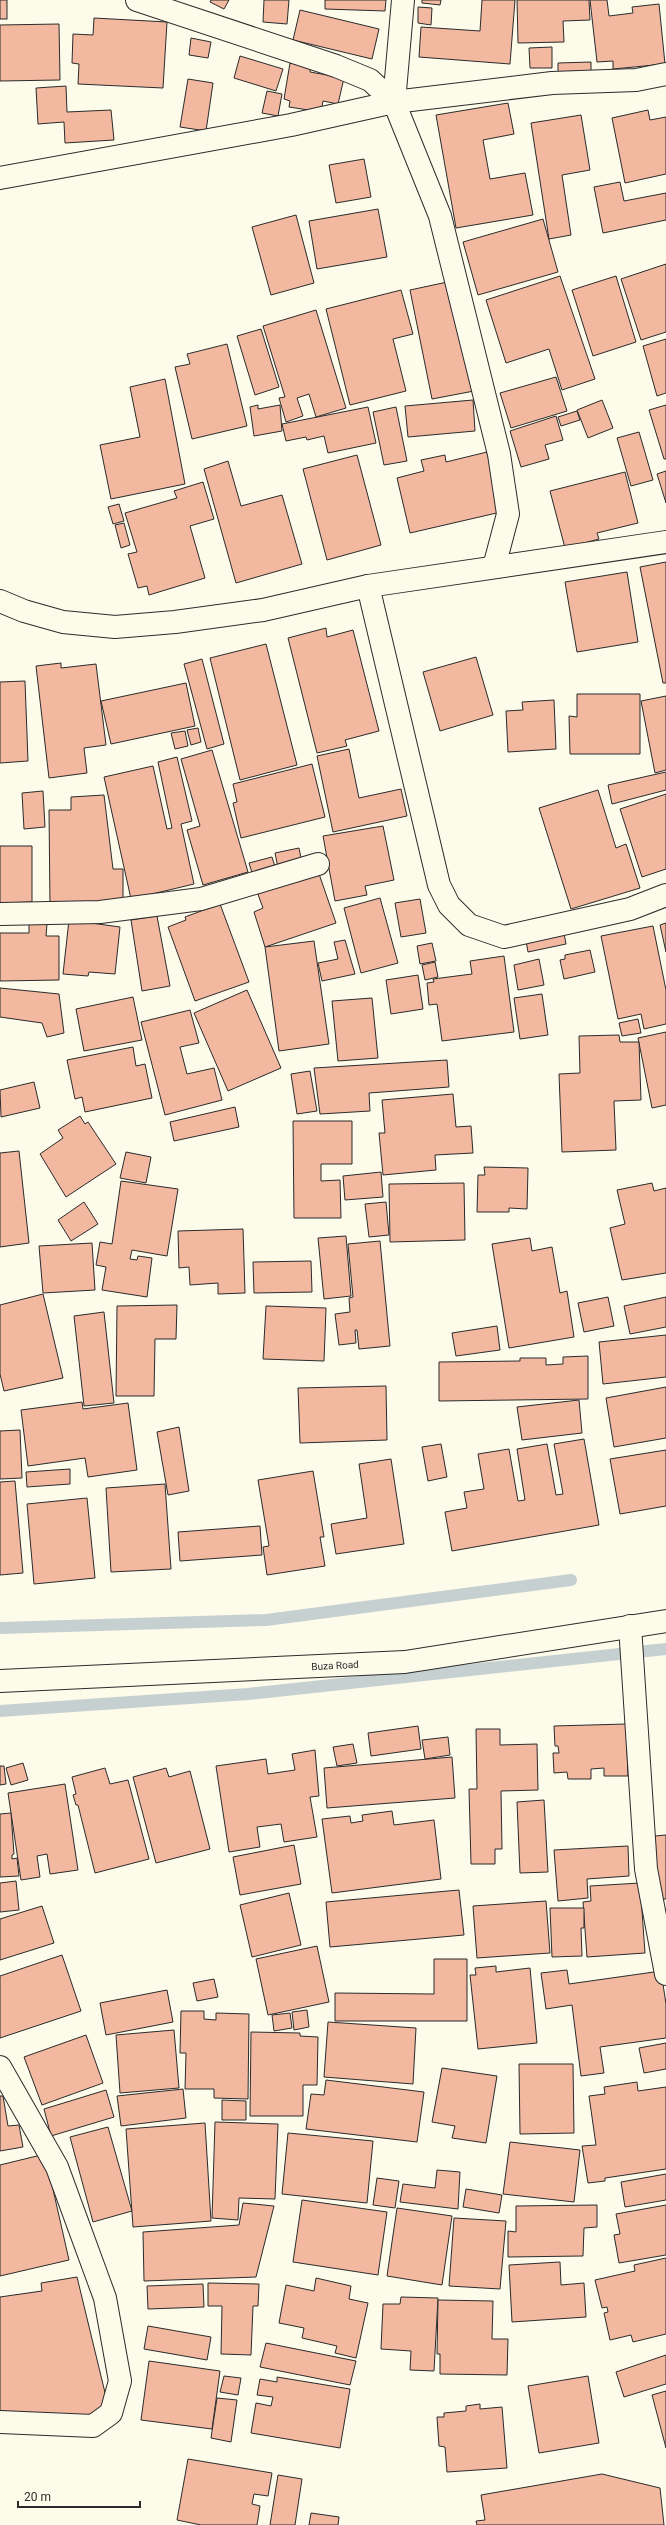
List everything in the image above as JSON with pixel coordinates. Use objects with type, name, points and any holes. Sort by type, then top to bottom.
[{"type":"street","points":[[137,0],[336,66],[370,80],[394,102],[440,216],[499,454],[508,514],[494,567]]},
{"type":"street","points":[[394,102],[403,0]]},
{"type":"street","points":[[0,178],[291,125],[394,102],[552,83],[636,80],[666,74]]},
{"type":"street","points":[[0,600],[24,611],[63,622],[115,627],[175,622],[262,610],[368,586],[666,542]]},
{"type":"street","points":[[368,586],[439,885],[449,905],[469,925],[504,936],[630,909],[666,895]]},
{"type":"street","points":[[0,914],[100,912],[201,899],[318,864]]},
{"type":"street","name":"Buza Road","points":[[0,1681],[405,1662],[666,1621]]},
{"type":"street","points":[[630,1626],[646,1869],[666,1974]]},
{"type":"street","points":[[0,2067],[57,2167],[105,2298],[120,2381],[111,2413],[93,2426],[0,2422]]},
{"type":"building","points":[[0,0],[7,0],[7,19],[0,19]]},
{"type":"building","points":[[211,0],[229,0],[224,9],[210,2]]},
{"type":"building","points":[[264,0],[289,0],[287,24],[263,22]]},
{"type":"building","points":[[325,0],[386,0],[385,11],[325,9]]},
{"type":"building","points":[[422,0],[441,0],[440,5],[422,3]]},
{"type":"building","points":[[482,0],[515,0],[510,64],[419,57],[421,27],[480,31]]},
{"type":"building","points":[[517,0],[589,0],[590,20],[563,21],[564,42],[518,43]]},
{"type":"building","points":[[590,0],[607,0],[609,16],[633,13],[632,7],[659,4],[665,64],[613,69],[613,61],[597,62]]},
{"type":"building","points":[[418,7],[432,8],[431,25],[418,23]]},
{"type":"building","points":[[300,10],[379,29],[372,59],[293,40]]},
{"type":"building","points":[[94,18],[167,22],[163,88],[78,84],[79,64],[72,63],[73,34],[93,35]]},
{"type":"building","points":[[59,24],[60,80],[0,81],[0,25]]},
{"type":"building","points":[[191,38],[211,42],[208,58],[189,55]]},
{"type":"building","points":[[552,47],[552,68],[530,68],[529,48]]},
{"type":"building","points":[[240,56],[283,69],[276,91],[234,78]]},
{"type":"building","points":[[591,62],[591,77],[558,77],[558,63]]},
{"type":"building","points":[[290,63],[311,67],[310,72],[344,78],[338,104],[323,101],[321,112],[289,107],[290,101],[284,99]]},
{"type":"building","points":[[188,79],[213,83],[206,131],[180,127]]},
{"type":"building","points":[[66,86],[67,112],[111,110],[114,140],[65,143],[64,122],[38,124],[36,88]]},
{"type":"building","points":[[267,91],[282,94],[278,116],[262,113]]},
{"type":"building","points":[[508,103],[514,134],[483,140],[490,179],[525,173],[533,215],[456,228],[436,115]]},
{"type":"building","points":[[648,110],[650,120],[666,117],[666,174],[625,183],[612,118]]},
{"type":"building","points":[[581,115],[590,170],[562,175],[571,235],[549,239],[531,123]]},
{"type":"building","points":[[364,159],[371,197],[336,203],[329,165]]},
{"type":"building","points":[[620,182],[624,201],[666,193],[666,220],[603,233],[594,187]]},
{"type":"building","points":[[378,209],[387,257],[317,269],[309,221]]},
{"type":"building","points":[[296,215],[314,283],[271,295],[252,227]]},
{"type":"building","points":[[543,219],[558,272],[478,295],[463,242]]},
{"type":"building","points":[[666,264],[666,332],[641,340],[621,279]]},
{"type":"building","points":[[560,276],[595,379],[562,390],[549,349],[506,363],[486,300]]},
{"type":"building","points":[[616,276],[636,342],[593,356],[572,290]]},
{"type":"building","points":[[452,281],[474,391],[432,399],[410,290]]},
{"type":"building","points":[[401,290],[413,334],[393,339],[406,391],[350,405],[326,309]]},
{"type":"building","points":[[316,310],[346,408],[316,417],[309,394],[297,398],[303,416],[286,422],[279,398],[285,397],[263,326]]},
{"type":"building","points":[[261,329],[279,387],[255,395],[237,336]]},
{"type":"building","points":[[666,339],[666,393],[657,396],[643,346]]},
{"type":"building","points":[[227,344],[247,426],[192,439],[175,367],[190,364],[187,354]]},
{"type":"building","points":[[556,377],[567,411],[511,428],[500,393]]},
{"type":"building","points":[[165,379],[185,484],[111,499],[100,445],[140,437],[130,387]]},
{"type":"building","points":[[473,400],[475,431],[408,437],[405,406]]},
{"type":"building","points":[[602,400],[613,428],[588,438],[577,410]]},
{"type":"building","points":[[258,405],[258,409],[280,405],[282,431],[254,436],[250,407]]},
{"type":"building","points":[[666,405],[666,459],[664,459],[649,410]]},
{"type":"building","points":[[368,407],[376,443],[328,453],[324,436],[307,440],[306,437],[286,441],[282,424]]},
{"type":"building","points":[[396,407],[407,461],[384,465],[373,412]]},
{"type":"building","points":[[577,411],[580,420],[561,426],[558,417]]},
{"type":"building","points":[[556,416],[563,440],[545,445],[549,459],[521,467],[510,431]]},
{"type":"building","points":[[639,432],[653,480],[631,486],[617,438]]},
{"type":"building","points":[[487,452],[501,512],[410,533],[397,478],[424,471],[421,460],[445,455],[446,462]]},
{"type":"building","points":[[357,455],[381,545],[327,560],[303,469]]},
{"type":"building","points":[[228,461],[241,506],[282,495],[302,564],[236,583],[204,469]]},
{"type":"building","points":[[666,471],[666,503],[657,474]]},
{"type":"building","points":[[625,472],[638,523],[597,533],[599,539],[565,548],[550,491]]},
{"type":"building","points":[[203,482],[214,519],[190,526],[205,578],[149,595],[147,586],[138,588],[128,554],[137,552],[125,513],[177,498],[174,491]]},
{"type":"building","points":[[119,504],[124,521],[113,524],[108,507]]},
{"type":"building","points":[[124,523],[130,545],[121,548],[115,525]]},
{"type":"building","points":[[666,562],[666,683],[663,683],[640,567]]},
{"type":"building","points":[[627,572],[638,642],[577,652],[565,582]]},
{"type":"building","points":[[326,628],[327,637],[353,630],[379,731],[345,740],[347,746],[317,753],[288,638]]},
{"type":"building","points":[[266,644],[297,765],[240,780],[210,658]]},
{"type":"building","points":[[476,657],[493,715],[440,731],[423,672]]},
{"type":"building","points":[[202,659],[224,744],[207,749],[184,664]]},
{"type":"building","points":[[61,663],[61,668],[96,664],[106,745],[84,748],[87,773],[49,778],[36,666]]},
{"type":"building","points":[[25,681],[28,761],[0,763],[0,682]]},
{"type":"building","points":[[186,683],[195,726],[111,744],[101,701]]},
{"type":"building","points":[[577,694],[640,694],[640,754],[570,754],[569,716],[577,717]]},
{"type":"building","points":[[666,696],[666,770],[655,773],[641,701]]},
{"type":"building","points":[[554,700],[556,749],[508,752],[506,711],[523,710],[522,702]]},
{"type":"building","points":[[198,728],[201,742],[191,745],[187,730]]},
{"type":"building","points":[[185,731],[188,746],[175,749],[171,733]]},
{"type":"building","points":[[349,749],[359,798],[401,789],[407,816],[333,832],[317,756]]},
{"type":"building","points":[[212,750],[248,872],[203,885],[187,830],[200,826],[181,759]]},
{"type":"building","points":[[177,757],[192,821],[181,824],[194,884],[131,899],[104,777],[153,766],[167,829],[172,828],[158,762]]},
{"type":"building","points":[[312,764],[325,817],[241,838],[233,803],[237,802],[233,784]]},
{"type":"building","points":[[666,772],[666,790],[612,804],[608,785]]},
{"type":"building","points":[[598,790],[616,848],[626,844],[640,888],[571,909],[539,808]]},
{"type":"building","points":[[43,791],[45,827],[24,829],[22,793]]},
{"type":"building","points":[[666,794],[666,869],[642,877],[620,809]]},
{"type":"building","points":[[104,795],[113,869],[123,869],[123,904],[50,905],[49,810],[71,810],[71,797]]},
{"type":"building","points":[[383,826],[394,880],[365,886],[367,895],[335,901],[323,836]]},
{"type":"building","points":[[0,846],[32,846],[32,902],[0,903]]},
{"type":"building","points":[[299,848],[303,868],[279,873],[275,853]]},
{"type":"building","points":[[272,857],[278,876],[255,882],[249,863]]},
{"type":"building","points":[[317,868],[336,923],[265,947],[254,912],[263,908],[256,889]]},
{"type":"building","points":[[380,898],[398,963],[361,973],[344,908]]},
{"type":"building","points":[[420,899],[426,933],[401,937],[395,903]]},
{"type":"building","points":[[220,904],[249,982],[195,1001],[168,927],[186,920],[185,917]]},
{"type":"building","points":[[157,916],[170,986],[142,991],[131,920]]},
{"type":"building","points":[[69,920],[120,927],[115,974],[89,972],[88,976],[63,974]]},
{"type":"building","points":[[666,923],[666,952],[660,925]]},
{"type":"building","points":[[29,924],[47,924],[46,936],[59,936],[59,980],[0,981],[0,933],[29,933]]},
{"type":"building","points":[[653,926],[666,990],[666,1024],[644,1029],[641,1014],[618,1019],[601,936]]},
{"type":"building","points":[[563,928],[566,944],[528,952],[525,935]]},
{"type":"building","points":[[345,940],[355,974],[322,981],[318,963],[338,959],[334,942]]},
{"type":"building","points":[[314,941],[329,1044],[279,1051],[265,947]]},
{"type":"building","points":[[432,943],[436,961],[420,964],[417,946]]},
{"type":"building","points":[[590,950],[595,972],[564,979],[560,960],[565,959],[565,955]]},
{"type":"building","points":[[504,956],[514,1032],[442,1041],[437,1004],[429,1005],[427,983],[434,982],[433,979],[472,974],[470,961]]},
{"type":"building","points":[[539,959],[544,985],[518,990],[514,965]]},
{"type":"building","points":[[435,962],[438,977],[425,980],[422,965]]},
{"type":"building","points":[[418,975],[423,1009],[391,1014],[386,980]]},
{"type":"building","points":[[0,988],[59,994],[64,1033],[47,1037],[42,1023],[0,1017]]},
{"type":"building","points":[[247,990],[281,1068],[228,1091],[194,1013]]},
{"type":"building","points":[[542,994],[548,1035],[520,1039],[514,998]]},
{"type":"building","points":[[133,997],[142,1040],[84,1051],[76,1009]]},
{"type":"building","points":[[372,998],[378,1058],[338,1061],[332,1001]]},
{"type":"building","points":[[190,1010],[199,1043],[180,1047],[187,1074],[214,1068],[222,1100],[165,1115],[141,1022]]},
{"type":"building","points":[[638,1019],[641,1033],[622,1036],[619,1023]]},
{"type":"building","points":[[666,1032],[666,1105],[652,1108],[638,1038]]},
{"type":"building","points":[[619,1035],[620,1042],[639,1042],[641,1100],[614,1101],[616,1150],[562,1152],[559,1074],[580,1073],[579,1036]]},
{"type":"building","points":[[133,1047],[136,1066],[145,1064],[152,1098],[85,1112],[82,1097],[75,1099],[67,1060]]},
{"type":"building","points":[[447,1060],[449,1087],[369,1093],[370,1111],[320,1114],[314,1068]]},
{"type":"building","points":[[310,1071],[317,1111],[297,1114],[291,1074]]},
{"type":"building","points":[[34,1082],[40,1108],[1,1117],[0,1090]]},
{"type":"building","points":[[453,1094],[456,1127],[471,1126],[473,1153],[435,1155],[436,1170],[383,1175],[379,1133],[385,1133],[382,1100]]},
{"type":"building","points":[[235,1107],[239,1127],[174,1141],[170,1122]]},
{"type":"building","points":[[80,1116],[85,1124],[88,1122],[116,1164],[66,1197],[40,1154],[63,1138],[58,1130]]},
{"type":"building","points":[[293,1121],[352,1121],[352,1164],[321,1164],[321,1181],[340,1180],[341,1218],[294,1218]]},
{"type":"building","points":[[19,1151],[29,1243],[0,1247],[0,1153]]},
{"type":"building","points":[[126,1152],[151,1157],[146,1183],[120,1178]]},
{"type":"building","points":[[484,1167],[528,1168],[527,1209],[509,1208],[509,1212],[477,1212],[478,1175],[485,1175]]},
{"type":"building","points":[[381,1172],[383,1197],[345,1200],[343,1176]]},
{"type":"building","points":[[121,1181],[178,1189],[167,1256],[132,1250],[130,1259],[137,1260],[138,1256],[152,1258],[147,1297],[102,1290],[106,1267],[96,1265],[100,1242],[112,1244]]},
{"type":"building","points":[[464,1183],[465,1240],[390,1242],[389,1184]]},
{"type":"building","points":[[652,1183],[654,1191],[666,1188],[666,1273],[622,1280],[610,1228],[625,1224],[617,1190]]},
{"type":"building","points":[[84,1202],[98,1224],[71,1241],[58,1220]]},
{"type":"building","points":[[386,1202],[389,1235],[369,1237],[365,1204]]},
{"type":"building","points":[[243,1229],[245,1293],[218,1294],[218,1283],[190,1285],[189,1267],[179,1268],[178,1231]]},
{"type":"building","points":[[346,1236],[351,1296],[324,1299],[318,1238]]},
{"type":"building","points":[[530,1238],[532,1251],[552,1247],[560,1293],[567,1291],[574,1337],[509,1348],[492,1244]]},
{"type":"building","points":[[380,1241],[390,1346],[359,1349],[357,1330],[355,1330],[356,1343],[339,1345],[335,1314],[350,1312],[349,1298],[353,1297],[348,1244]]},
{"type":"building","points":[[92,1243],[95,1290],[43,1293],[39,1246]]},
{"type":"building","points":[[311,1261],[312,1292],[254,1293],[253,1262]]},
{"type":"building","points":[[43,1294],[63,1378],[4,1391],[0,1374],[0,1305]]},
{"type":"building","points":[[608,1297],[614,1326],[584,1332],[578,1303]]},
{"type":"building","points":[[666,1297],[666,1327],[630,1334],[624,1306]]},
{"type":"building","points":[[177,1305],[176,1339],[155,1339],[154,1396],[116,1396],[117,1306]]},
{"type":"building","points":[[266,1306],[326,1308],[324,1361],[263,1359]]},
{"type":"building","points":[[104,1312],[114,1403],[84,1406],[74,1316]]},
{"type":"building","points":[[497,1326],[500,1350],[456,1356],[452,1333]]},
{"type":"building","points":[[666,1335],[666,1377],[603,1384],[599,1342]]},
{"type":"building","points":[[588,1356],[588,1399],[439,1401],[439,1362],[520,1361],[520,1358],[546,1358],[546,1365],[563,1364],[563,1357]]},
{"type":"building","points":[[386,1386],[387,1440],[300,1443],[298,1388]]},
{"type":"building","points":[[666,1387],[666,1438],[614,1447],[606,1398]]},
{"type":"building","points":[[579,1400],[582,1433],[522,1440],[517,1407]]},
{"type":"building","points":[[82,1402],[83,1409],[128,1403],[137,1470],[88,1477],[85,1458],[28,1466],[21,1410]]},
{"type":"building","points":[[179,1427],[189,1491],[168,1495],[157,1432]]},
{"type":"building","points":[[20,1430],[22,1478],[0,1479],[0,1431]]},
{"type":"building","points":[[584,1439],[599,1525],[452,1551],[445,1512],[467,1508],[464,1492],[484,1489],[478,1454],[509,1449],[518,1501],[525,1500],[517,1449],[547,1444],[556,1495],[563,1494],[554,1444]]},
{"type":"building","points":[[441,1444],[447,1477],[428,1481],[422,1447]]},
{"type":"building","points":[[666,1450],[666,1506],[620,1514],[610,1459]]},
{"type":"building","points":[[391,1459],[404,1544],[336,1554],[331,1524],[367,1518],[359,1464]]},
{"type":"building","points":[[70,1469],[70,1484],[27,1487],[26,1472]]},
{"type":"building","points":[[313,1471],[324,1537],[320,1537],[325,1566],[267,1575],[263,1547],[269,1546],[258,1480]]},
{"type":"building","points":[[15,1481],[23,1573],[0,1575],[0,1482]]},
{"type":"building","points":[[165,1484],[171,1569],[111,1572],[106,1488]]},
{"type":"building","points":[[87,1498],[95,1578],[34,1584],[27,1504]]},
{"type":"building","points":[[260,1526],[262,1555],[180,1561],[178,1532]]},
{"type":"building","points":[[626,1724],[628,1776],[604,1776],[604,1768],[591,1769],[591,1779],[568,1779],[567,1772],[554,1773],[553,1753],[559,1753],[558,1746],[555,1746],[554,1726]]},
{"type":"building","points":[[418,1726],[421,1749],[371,1756],[368,1733]]},
{"type":"building","points":[[476,1729],[500,1729],[500,1745],[537,1744],[538,1790],[501,1791],[502,1849],[495,1849],[495,1864],[471,1864],[469,1789],[477,1789]]},
{"type":"building","points":[[448,1737],[450,1755],[425,1759],[422,1740]]},
{"type":"building","points":[[353,1744],[357,1763],[337,1766],[333,1747]]},
{"type":"building","points":[[315,1750],[319,1796],[310,1797],[317,1837],[284,1842],[281,1824],[257,1827],[260,1847],[229,1852],[216,1766],[266,1759],[268,1774],[295,1770],[292,1754]]},
{"type":"building","points":[[452,1757],[455,1798],[327,1808],[324,1768]]},
{"type":"building","points":[[23,1763],[28,1780],[11,1785],[6,1768]]},
{"type":"building","points":[[0,1766],[4,1766],[6,1784],[0,1785]]},
{"type":"building","points":[[105,1768],[110,1784],[128,1780],[149,1859],[95,1873],[78,1805],[76,1805],[73,1795],[76,1794],[72,1777]]},
{"type":"building","points":[[166,1768],[169,1777],[190,1771],[210,1849],[156,1863],[133,1777]]},
{"type":"building","points":[[65,1784],[78,1870],[50,1874],[47,1854],[37,1856],[40,1877],[21,1880],[8,1793]]},
{"type":"building","points":[[544,1800],[548,1872],[520,1873],[517,1802]]},
{"type":"building","points":[[392,1811],[394,1825],[434,1820],[441,1879],[332,1893],[322,1819],[350,1816],[351,1823],[363,1821],[362,1815]]},
{"type":"building","points":[[11,1813],[14,1854],[12,1855],[12,1859],[17,1858],[19,1876],[0,1877],[0,1814]]},
{"type":"building","points":[[666,1835],[666,1899],[658,1899],[655,1836]]},
{"type":"building","points":[[294,1845],[301,1884],[240,1895],[233,1857]]},
{"type":"building","points":[[628,1846],[629,1876],[587,1879],[588,1898],[558,1901],[554,1850]]},
{"type":"building","points":[[16,1881],[19,1910],[0,1912],[0,1883]]},
{"type":"building","points":[[640,1883],[645,1953],[587,1957],[583,1902],[591,1901],[590,1886]]},
{"type":"building","points":[[459,1890],[464,1935],[330,1947],[326,1902]]},
{"type":"building","points":[[289,1893],[301,1945],[252,1957],[240,1905]]},
{"type":"building","points":[[546,1901],[550,1953],[477,1958],[473,1906]]},
{"type":"building","points":[[42,1906],[54,1943],[0,1960],[0,1919]]},
{"type":"building","points":[[550,1908],[584,1908],[584,1928],[581,1928],[582,1956],[552,1957]]},
{"type":"building","points":[[317,1946],[329,2002],[268,2015],[256,1959]]},
{"type":"building","points":[[62,1955],[81,2011],[0,2038],[0,1976]]},
{"type":"building","points":[[434,1959],[467,1959],[467,2021],[335,2021],[335,1993],[434,1994]]},
{"type":"building","points":[[496,1966],[496,1972],[530,1968],[537,2043],[478,2049],[470,1975],[476,1975],[475,1968]]},
{"type":"building","points":[[567,1970],[569,1984],[661,1971],[666,2004],[666,2038],[600,2047],[604,2073],[581,2076],[572,2005],[546,2009],[541,1973]]},
{"type":"building","points":[[214,1979],[218,1997],[197,2001],[193,1983]]},
{"type":"building","points":[[167,1990],[173,2022],[106,2035],[100,2003]]},
{"type":"building","points":[[307,2010],[309,2027],[294,2030],[292,2012]]},
{"type":"building","points":[[181,2011],[204,2011],[204,2019],[216,2020],[216,2013],[249,2014],[248,2099],[214,2098],[214,2089],[185,2089],[186,2053],[180,2053]]},
{"type":"building","points":[[290,2013],[292,2028],[274,2031],[272,2015]]},
{"type":"building","points":[[328,2022],[416,2028],[413,2084],[324,2077]]},
{"type":"building","points":[[174,2030],[179,2088],[120,2093],[116,2035]]},
{"type":"building","points":[[251,2032],[300,2033],[300,2036],[318,2037],[317,2085],[303,2085],[303,2116],[250,2116]]},
{"type":"building","points":[[86,2035],[103,2083],[42,2105],[24,2057]]},
{"type":"building","points":[[666,2043],[666,2069],[644,2073],[639,2048]]},
{"type":"building","points":[[519,2064],[573,2064],[574,2133],[520,2134]]},
{"type":"building","points":[[442,2068],[497,2076],[486,2143],[452,2138],[455,2126],[432,2122]]},
{"type":"building","points":[[326,2080],[424,2092],[417,2142],[306,2129],[311,2094],[324,2095]]},
{"type":"building","points":[[637,2082],[638,2091],[666,2087],[666,2169],[605,2178],[605,2181],[588,2183],[582,2146],[596,2145],[589,2096],[605,2094],[604,2087]]},
{"type":"building","points":[[183,2089],[186,2118],[121,2126],[117,2096]]},
{"type":"building","points":[[106,2090],[114,2117],[51,2136],[44,2109]]},
{"type":"building","points":[[0,2096],[3,2096],[8,2126],[19,2125],[23,2147],[0,2151]]},
{"type":"building","points":[[222,2100],[246,2101],[246,2120],[222,2120]]},
{"type":"building","points":[[215,2122],[278,2124],[275,2199],[239,2198],[238,2220],[212,2218]]},
{"type":"building","points":[[205,2123],[211,2221],[133,2227],[126,2129]]},
{"type":"building","points":[[108,2127],[132,2211],[93,2222],[70,2137]]},
{"type":"building","points":[[288,2133],[373,2141],[367,2203],[282,2194]]},
{"type":"building","points":[[510,2142],[580,2150],[574,2202],[503,2194]]},
{"type":"building","points":[[45,2154],[69,2260],[0,2276],[0,2165]]},
{"type":"building","points":[[437,2170],[460,2172],[458,2209],[400,2202],[403,2184],[435,2188]]},
{"type":"building","points":[[666,2174],[666,2200],[625,2207],[621,2182]]},
{"type":"building","points":[[377,2178],[399,2181],[395,2208],[373,2205]]},
{"type":"building","points":[[466,2189],[502,2195],[499,2213],[463,2207]]},
{"type":"building","points":[[302,2200],[387,2212],[378,2275],[293,2262]]},
{"type":"building","points":[[243,2203],[274,2206],[256,2277],[144,2281],[143,2232],[239,2225]]},
{"type":"building","points":[[597,2205],[597,2227],[584,2228],[583,2256],[508,2257],[508,2231],[516,2232],[516,2206]]},
{"type":"building","points":[[666,2205],[666,2255],[619,2263],[614,2235],[620,2234],[616,2214]]},
{"type":"building","points":[[397,2208],[452,2216],[442,2285],[387,2276]]},
{"type":"building","points":[[454,2218],[506,2221],[500,2289],[449,2286]]},
{"type":"building","points":[[666,2258],[666,2334],[633,2342],[631,2335],[610,2340],[604,2313],[608,2312],[607,2307],[602,2308],[595,2280],[635,2271],[634,2265]]},
{"type":"building","points":[[560,2262],[561,2285],[584,2283],[586,2317],[512,2322],[509,2265]]},
{"type":"building","points":[[77,2277],[108,2405],[91,2415],[0,2413],[0,2297],[42,2291],[41,2283]]},
{"type":"building","points":[[316,2278],[351,2286],[349,2299],[368,2303],[356,2358],[335,2353],[337,2346],[302,2338],[304,2328],[279,2323],[286,2285],[314,2291]]},
{"type":"building","points":[[208,2283],[259,2284],[258,2306],[253,2306],[251,2355],[221,2354],[222,2306],[208,2306]]},
{"type":"building","points":[[203,2284],[204,2307],[148,2309],[147,2286]]},
{"type":"building","points":[[401,2297],[438,2298],[434,2371],[410,2370],[411,2351],[381,2349],[383,2304],[400,2304]]},
{"type":"building","points":[[438,2300],[493,2301],[492,2339],[508,2339],[507,2375],[440,2374],[440,2354],[437,2354]]},
{"type":"building","points":[[148,2326],[211,2337],[207,2360],[144,2349]]},
{"type":"building","points":[[266,2343],[356,2361],[350,2385],[260,2367]]},
{"type":"building","points":[[666,2355],[666,2384],[624,2397],[616,2372]]},
{"type":"building","points":[[149,2361],[220,2371],[212,2429],[141,2420]]},
{"type":"building","points":[[224,2376],[241,2378],[238,2395],[220,2392]]},
{"type":"building","points":[[588,2376],[599,2443],[539,2453],[528,2386]]},
{"type":"building","points":[[277,2377],[350,2389],[340,2448],[251,2433],[256,2403],[271,2406],[273,2397],[257,2395],[260,2379],[277,2382]]},
{"type":"building","points":[[666,2391],[666,2448],[652,2395]]},
{"type":"building","points":[[217,2398],[237,2400],[231,2442],[211,2438]]},
{"type":"building","points":[[480,2404],[480,2409],[502,2407],[507,2468],[447,2472],[445,2447],[439,2446],[437,2417],[444,2417],[444,2413],[466,2411],[466,2406]]},
{"type":"building","points":[[188,2459],[272,2473],[268,2496],[254,2494],[252,2504],[260,2506],[257,2525],[201,2525],[177,2520]]},
{"type":"building","points":[[602,2474],[660,2488],[664,2525],[477,2525],[476,2521],[485,2520],[481,2495]]},
{"type":"building","points":[[278,2475],[302,2479],[295,2525],[270,2525]]},
{"type":"building","points":[[311,2513],[339,2517],[338,2525],[309,2525]]},
{"type":"waterway","points":[[0,1628],[266,1620],[571,1580]]},
{"type":"waterway","points":[[0,1711],[248,1694],[666,1649]]}]
